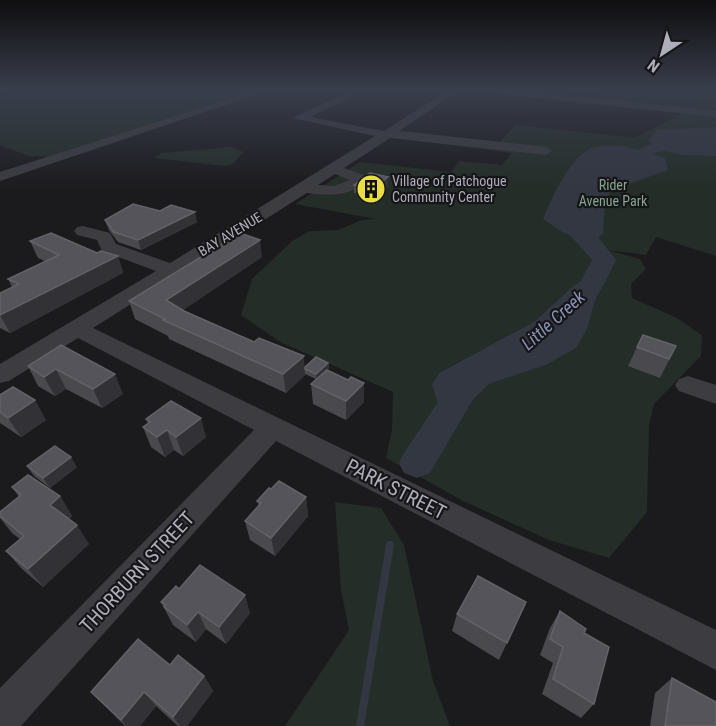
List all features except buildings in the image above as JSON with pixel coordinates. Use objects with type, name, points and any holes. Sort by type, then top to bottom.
[{"type":"street","points":[[0,177],[163,123]]},
{"type":"street","points":[[324,123],[388,135],[546,151]]},
{"type":"street","name":"BAY AVENUE","points":[[0,375],[406,123]]},
{"type":"street","points":[[304,188],[335,192],[345,190],[361,179],[334,169]]},
{"type":"street","points":[[83,231],[104,237],[108,247],[171,270]]},
{"type":"street","name":"PARK STREET","points":[[76,328],[716,650]]},
{"type":"street","points":[[688,385],[716,394]]},
{"type":"street","name":"THORBURN STREET","points":[[0,718],[273,427]]},
{"type":"green space","points":[[0,123],[155,123],[50,157],[29,156],[0,145]]},
{"type":"green space","name":"Rider Avenue Park","points":[[664,123],[716,123],[716,256],[656,237],[646,255],[608,250],[640,259],[646,269],[631,284],[632,298],[677,318],[702,335],[701,356],[654,404],[649,426],[647,512],[609,558],[549,540],[465,502],[386,458],[392,429],[393,392],[280,342],[241,315],[252,279],[292,241],[310,231],[338,230],[362,220],[375,219],[295,204],[360,162],[451,172],[459,161],[502,165],[512,153],[396,138],[405,131],[499,142],[516,125],[635,138]],"holes":[[[585,279],[546,365],[489,384],[432,384],[439,373],[535,321],[573,286]]]},
{"type":"green space","points":[[231,147],[243,152],[233,164],[225,166],[154,158],[162,153]]},
{"type":"green space","points":[[335,502],[381,508],[404,545],[433,681],[450,726],[285,726],[349,630],[341,590]]},
{"type":"water","points":[[716,127],[716,156],[682,155],[654,148],[649,140],[656,130]]},
{"type":"water","points":[[624,146],[665,158],[668,170],[612,190],[605,201],[603,234],[591,243],[562,232],[543,219],[563,177],[578,158],[595,147]]},
{"type":"water","points":[[585,279],[598,290],[587,329],[576,348],[546,365],[489,384],[456,416],[440,410],[432,384],[439,373],[535,321],[573,286]]},
{"type":"waterway","name":"Little Creek","points":[[607,171],[654,148],[716,139]]},
{"type":"waterway","name":"Little Creek","points":[[565,313],[584,297],[604,260],[591,243],[571,225],[577,213]]},
{"type":"waterway","name":"Little Creek","points":[[417,463],[469,379]]},
{"type":"waterway","name":"Little Creek","points":[[360,726],[390,545]]},
{"type":"place","name":"Village of Patchogue Community Center","points":[[371,189]]}]
